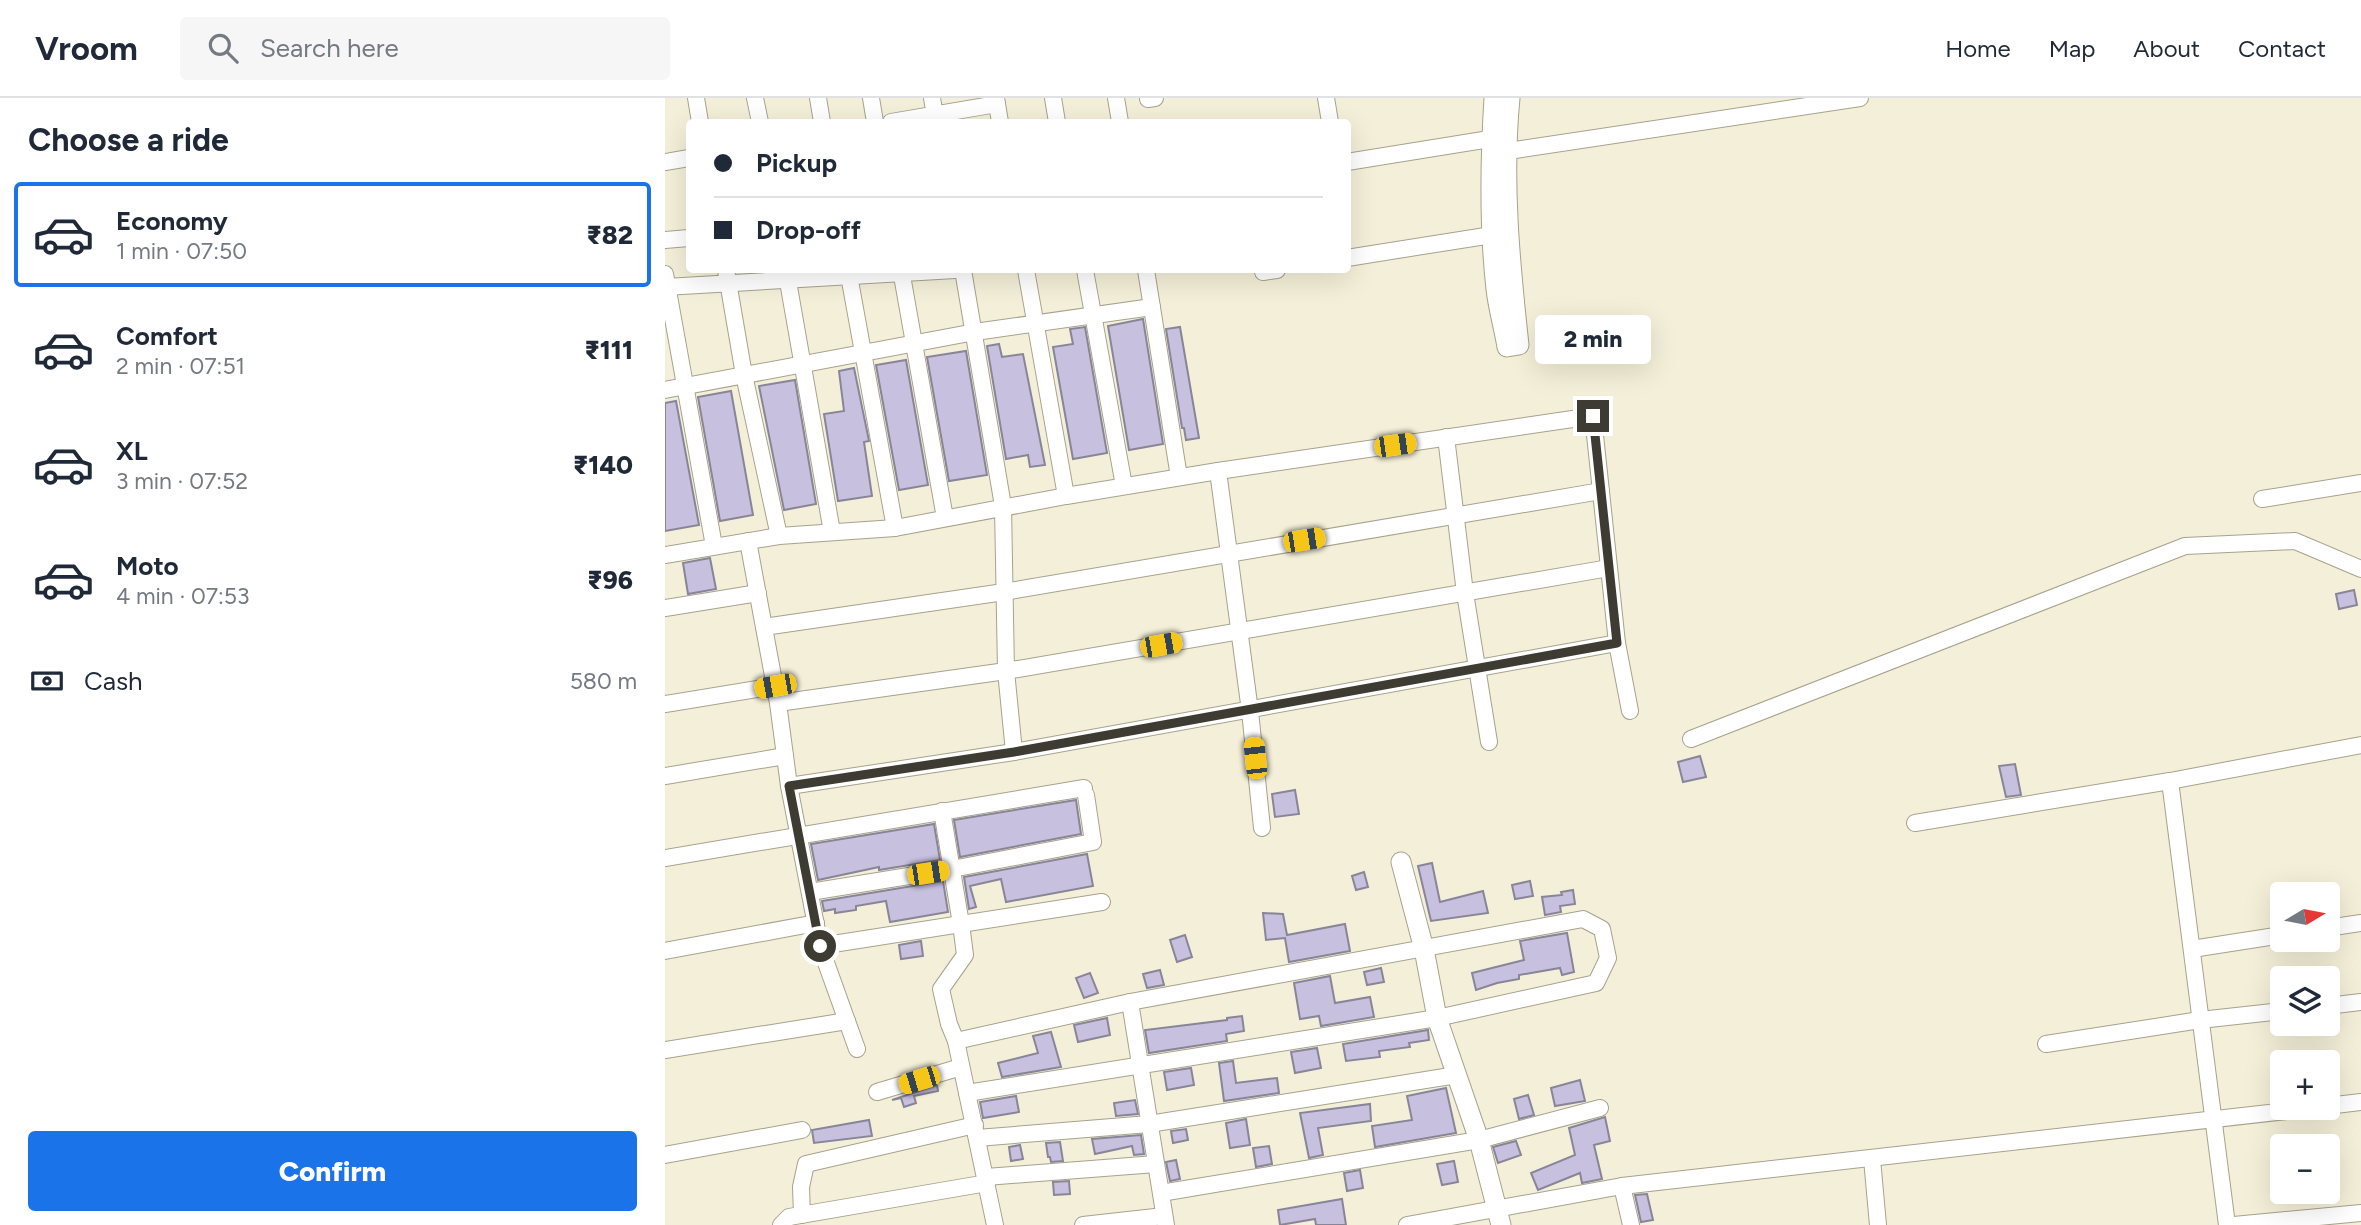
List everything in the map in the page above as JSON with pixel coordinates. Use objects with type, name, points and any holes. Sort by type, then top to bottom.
[{"type":"street","points":[[696,98],[700,119]]},
{"type":"street","points":[[755,98],[759,119]]},
{"type":"street","points":[[818,98],[822,119]]},
{"type":"street","points":[[871,98],[874,119]]},
{"type":"street","points":[[932,98],[935,119],[997,101],[1000,119]]},
{"type":"street","points":[[1053,98],[1057,119]]},
{"type":"street","points":[[1116,98],[1120,119]]},
{"type":"street","points":[[1326,98],[1330,119]]},
{"type":"street","points":[[1494,98],[1503,142],[1511,278],[1519,345],[1507,347],[1496,291],[1492,235],[1503,142],[1510,98]]},
{"type":"street","points":[[1351,161],[1774,105],[1860,98]]},
{"type":"street","points":[[665,162],[686,158]]},
{"type":"street","points":[[1351,262],[1492,235]]},
{"type":"street","points":[[665,240],[686,239]]},
{"type":"street","points":[[714,546],[666,283],[727,276],[849,273],[895,528]]},
{"type":"street","points":[[901,273],[945,518]]},
{"type":"street","points":[[964,273],[1003,506],[1006,671],[1014,752]]},
{"type":"street","points":[[1026,273],[1066,496]]},
{"type":"street","points":[[1086,273],[1124,486]]},
{"type":"street","points":[[1146,273],[1179,477]]},
{"type":"street","points":[[787,274],[832,533]]},
{"type":"street","points":[[727,276],[744,375],[779,536]]},
{"type":"street","points":[[665,390],[975,332],[1152,307]]},
{"type":"street","points":[[665,555],[779,536],[895,528],[1003,506],[1179,477],[1593,416],[1617,643],[1630,711]]},
{"type":"street","points":[[1446,438],[1465,593],[1489,742]]},
{"type":"street","points":[[1217,471],[1250,710],[1262,828]]},
{"type":"street","points":[[2262,499],[2361,483]]},
{"type":"street","points":[[764,627],[1004,592],[1601,491]]},
{"type":"street","points":[[748,541],[778,703],[789,786],[820,946],[857,1049]]},
{"type":"street","points":[[1691,739],[2185,546],[2295,541],[2361,569]]},
{"type":"street","points":[[778,703],[1006,671],[1609,568]]},
{"type":"street","points":[[665,608],[758,593]]},
{"type":"street","points":[[789,786],[1014,752],[1617,643]]},
{"type":"street","points":[[665,704],[775,686]]},
{"type":"street","points":[[1915,823],[2361,746]]},
{"type":"street","points":[[665,776],[785,757]]},
{"type":"street","points":[[2170,781],[2227,1225]]},
{"type":"street","points":[[665,858],[942,811],[1085,791],[1093,842],[810,892]]},
{"type":"street","points":[[942,811],[965,955],[941,989],[956,1041],[995,1225]]},
{"type":"street","points":[[1401,862],[1437,1018],[1479,1140],[1499,1217]]},
{"type":"street","points":[[820,946],[1102,902]]},
{"type":"street","points":[[956,1041],[1130,1002],[1583,919],[1602,929],[1608,958],[1596,983],[1437,1018],[967,1093]]},
{"type":"street","points":[[665,951],[816,923]]},
{"type":"street","points":[[2340,926],[2361,923]]},
{"type":"street","points":[[2192,948],[2270,937]]},
{"type":"street","points":[[1083,1225],[1165,1221],[1130,1002]]},
{"type":"street","points":[[2340,1004],[2361,1002]]},
{"type":"street","points":[[2046,1044],[2200,1020],[2270,1012]]},
{"type":"street","points":[[665,1050],[847,1021]]},
{"type":"street","points":[[877,1092],[961,1067]]},
{"type":"street","points":[[802,1215],[801,1187],[806,1164],[976,1131],[1149,1124],[1457,1075]]},
{"type":"street","points":[[2340,1104],[2361,1102]]},
{"type":"street","points":[[1161,1194],[1479,1140],[1600,1108]]},
{"type":"street","points":[[1407,1225],[1499,1217],[1622,1186],[2270,1113]]},
{"type":"street","points":[[665,1155],[802,1130]]},
{"type":"street","points":[[1872,1159],[1878,1225]]},
{"type":"street","points":[[781,1225],[789,1217],[986,1180],[1156,1164]]},
{"type":"street","points":[[1622,1186],[1631,1225]]},
{"type":"street","points":[[2234,1225],[2361,1213]]},
{"type":"building","points":[[1143,319],[1163,444],[1129,450],[1108,326]]},
{"type":"building","points":[[1085,327],[1107,453],[1073,459],[1053,347],[1073,344],[1070,329]]},
{"type":"building","points":[[1180,327],[1199,438],[1186,440],[1166,329]]},
{"type":"building","points":[[999,344],[1002,357],[1023,354],[1045,465],[1030,467],[1028,455],[1006,459],[987,346]]},
{"type":"building","points":[[966,351],[987,475],[949,481],[927,357]]},
{"type":"building","points":[[906,360],[928,485],[899,490],[876,365]]},
{"type":"building","points":[[854,368],[869,441],[864,442],[872,496],[838,501],[824,414],[844,411],[839,371]]},
{"type":"building","points":[[795,380],[816,504],[784,510],[759,386]]},
{"type":"building","points":[[731,391],[753,515],[720,521],[698,397]]},
{"type":"building","points":[[676,401],[699,525],[665,531],[665,403]]},
{"type":"building","points":[[710,558],[716,589],[688,594],[683,563]]},
{"type":"building","points":[[2354,590],[2357,605],[2339,609],[2336,594]]},
{"type":"building","points":[[1700,756],[1706,777],[1683,782],[1678,762]]},
{"type":"building","points":[[2015,764],[2021,795],[2006,797],[1999,766]]},
{"type":"building","points":[[1295,790],[1299,814],[1275,817],[1272,794]]},
{"type":"building","points":[[1076,800],[1081,834],[960,857],[954,820]]},
{"type":"building","points":[[934,824],[940,860],[879,870],[879,867],[818,880],[811,844]]},
{"type":"building","points":[[1087,854],[1093,886],[1006,902],[1001,879],[970,886],[976,907],[969,909],[964,877]]},
{"type":"building","points":[[1432,863],[1440,902],[1483,891],[1488,913],[1431,921],[1418,866]]},
{"type":"building","points":[[1364,872],[1368,887],[1356,890],[1352,876]]},
{"type":"building","points":[[943,881],[948,912],[890,922],[886,901],[856,906],[856,910],[835,913],[835,909],[824,911],[822,901]]},
{"type":"building","points":[[1530,881],[1533,896],[1515,899],[1512,885]]},
{"type":"building","points":[[1573,890],[1575,904],[1560,906],[1561,912],[1545,915],[1542,897],[1562,895],[1561,892]]},
{"type":"building","points":[[1263,913],[1283,914],[1287,935],[1345,924],[1350,951],[1289,962],[1285,938],[1266,940]]},
{"type":"building","points":[[1567,933],[1574,972],[1562,975],[1560,968],[1519,975],[1519,979],[1476,990],[1472,973],[1524,960],[1520,941]]},
{"type":"building","points":[[1185,935],[1192,957],[1177,962],[1170,940]]},
{"type":"building","points":[[921,941],[923,956],[901,959],[899,945]]},
{"type":"building","points":[[1381,968],[1384,982],[1367,985],[1364,972]]},
{"type":"building","points":[[1160,970],[1164,985],[1147,988],[1143,974]]},
{"type":"building","points":[[1090,973],[1098,993],[1084,998],[1076,978]]},
{"type":"building","points":[[1330,976],[1335,1003],[1370,997],[1374,1017],[1321,1026],[1319,1016],[1300,1019],[1294,983]]},
{"type":"building","points":[[1242,1016],[1244,1031],[1226,1034],[1227,1041],[1149,1053],[1145,1030]]},
{"type":"building","points":[[1107,1018],[1110,1035],[1078,1042],[1074,1025]]},
{"type":"building","points":[[1428,1030],[1429,1040],[1409,1043],[1410,1047],[1379,1051],[1380,1057],[1346,1061],[1343,1044]]},
{"type":"building","points":[[1051,1032],[1061,1067],[1002,1077],[998,1063],[1038,1053],[1033,1036]]},
{"type":"building","points":[[1317,1048],[1321,1068],[1295,1073],[1291,1052]]},
{"type":"building","points":[[1233,1061],[1236,1083],[1277,1078],[1279,1093],[1224,1101],[1219,1063]]},
{"type":"building","points":[[1191,1068],[1194,1085],[1167,1090],[1164,1072]]},
{"type":"building","points":[[1580,1080],[1585,1101],[1555,1106],[1551,1088]]},
{"type":"building","points":[[937,1085],[938,1091],[914,1096],[916,1103],[904,1107],[901,1098],[892,1100]]},
{"type":"building","points":[[1446,1088],[1456,1133],[1375,1147],[1372,1126],[1412,1120],[1407,1096]]},
{"type":"building","points":[[1528,1095],[1534,1115],[1519,1119],[1514,1099]]},
{"type":"building","points":[[1016,1096],[1019,1112],[983,1118],[980,1102]]},
{"type":"building","points":[[1135,1100],[1138,1114],[1116,1116],[1114,1103]]},
{"type":"building","points":[[1370,1104],[1371,1121],[1318,1128],[1323,1155],[1309,1158],[1300,1113]]},
{"type":"building","points":[[1605,1117],[1610,1141],[1594,1145],[1602,1179],[1582,1183],[1580,1173],[1538,1190],[1531,1173],[1575,1155],[1569,1128]]},
{"type":"building","points":[[1246,1119],[1250,1145],[1230,1148],[1226,1123]]},
{"type":"building","points":[[869,1120],[872,1136],[814,1143],[812,1130]]},
{"type":"building","points":[[1186,1129],[1188,1140],[1173,1143],[1171,1131]]},
{"type":"building","points":[[1141,1135],[1144,1154],[1134,1155],[1132,1146],[1095,1154],[1092,1139]]},
{"type":"building","points":[[1516,1141],[1521,1155],[1498,1163],[1493,1147]]},
{"type":"building","points":[[1060,1142],[1063,1161],[1051,1162],[1046,1143]]},
{"type":"building","points":[[1020,1145],[1023,1159],[1011,1161],[1009,1147]]},
{"type":"building","points":[[1269,1146],[1272,1164],[1256,1167],[1253,1148]]},
{"type":"building","points":[[1176,1160],[1180,1179],[1170,1181],[1166,1162]]},
{"type":"building","points":[[1454,1161],[1458,1182],[1442,1185],[1437,1164]]},
{"type":"building","points":[[1360,1170],[1363,1188],[1347,1191],[1344,1173]]},
{"type":"building","points":[[1069,1181],[1070,1194],[1054,1195],[1053,1182]]},
{"type":"building","points":[[1647,1194],[1653,1220],[1641,1222],[1635,1195]]},
{"type":"building","points":[[1342,1199],[1346,1225],[1316,1225],[1315,1219],[1280,1225],[1278,1210]]},
{"type":"route","points":[[820,946],[789,786],[1014,752],[1617,643],[1593,416]]}]
